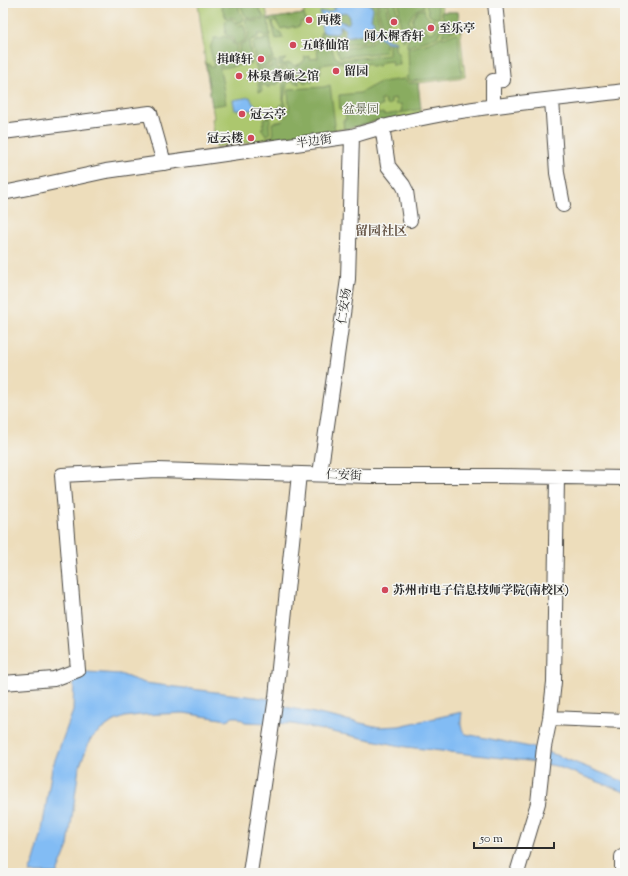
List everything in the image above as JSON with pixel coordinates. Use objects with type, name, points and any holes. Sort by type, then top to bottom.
[{"type":"street","points":[[493,105],[493,81],[503,80],[495,3]]},
{"type":"street","name":"半边街","points":[[3,193],[106,171],[352,136],[382,126],[493,105],[552,100],[625,91]]},
{"type":"street","points":[[552,100],[557,173],[563,205]]},
{"type":"street","points":[[3,132],[150,113],[164,163]]},
{"type":"street","points":[[382,126],[388,166],[406,191],[410,220]]},
{"type":"street","name":"仁安场","points":[[320,474],[348,279],[352,136]]},
{"type":"street","name":"仁安街","points":[[3,683],[54,679],[78,670],[62,475],[157,470],[371,476],[625,478]]},
{"type":"street","points":[[250,873],[276,697],[300,474]]},
{"type":"street","points":[[517,873],[538,803],[544,747],[550,718],[554,682],[557,477]]},
{"type":"street","points":[[550,718],[625,721]]},
{"type":"street","points":[[622,873],[622,856],[625,856]]},
{"type":"green space","name":"留园","points":[[198,3],[265,3],[268,19],[304,14],[303,3],[441,3],[442,12],[458,12],[465,77],[418,83],[421,116],[373,122],[355,127],[216,147],[212,119],[214,118]]},
{"type":"green space","points":[[220,3],[227,3],[230,6],[238,4],[240,13],[244,17],[243,21],[238,23],[234,18],[226,18]]},
{"type":"green space","points":[[239,3],[262,3],[259,9],[264,17],[261,19],[250,19],[244,14]]},
{"type":"green space","points":[[369,3],[378,3],[376,10],[381,29],[378,31],[376,29],[368,28],[372,26],[372,6]]},
{"type":"green space","points":[[380,3],[386,3],[390,28],[385,32],[387,39],[380,33],[384,28],[378,10]]},
{"type":"green space","points":[[388,3],[396,3],[397,18],[391,19]]},
{"type":"green space","points":[[399,3],[423,3],[424,7],[416,10],[409,21],[413,31],[404,41],[401,39]]},
{"type":"green space","points":[[426,3],[437,3],[440,16],[439,18],[433,18],[429,15]]},
{"type":"green space","points":[[424,9],[427,17],[434,20],[433,24],[430,24],[427,27],[424,25],[421,26],[418,29],[415,28],[412,22],[413,18],[417,11]]},
{"type":"green space","points":[[346,12],[351,21],[348,24],[339,21],[338,19],[340,13]]},
{"type":"green space","points":[[441,12],[458,12],[461,32],[458,29],[442,36],[446,24]]},
{"type":"green space","points":[[304,14],[306,23],[301,21],[300,26],[294,28],[294,26],[281,29],[275,20],[273,23],[274,28],[281,33],[283,38],[276,39],[271,20],[268,20],[270,35],[264,36],[263,34],[258,34],[258,37],[249,41],[252,63],[222,68],[220,60],[213,61],[210,48],[214,38],[221,38],[223,36],[231,39],[233,44],[237,47],[235,56],[238,56],[240,45],[245,43],[248,34],[246,18],[260,21],[267,16],[268,19]]},
{"type":"green space","points":[[442,18],[443,26],[437,37],[407,47],[408,40],[412,35],[423,28],[432,33],[435,31],[437,22]]},
{"type":"green space","points":[[231,19],[238,26],[243,24],[246,33],[244,41],[237,45],[234,43],[233,37],[225,34],[226,20]]},
{"type":"green space","points":[[341,26],[343,38],[336,37],[327,39],[328,45],[320,43],[320,33],[322,33],[322,31],[337,34]]},
{"type":"green space","points":[[370,32],[375,35],[371,40],[348,45],[344,44],[345,37],[348,38],[350,36],[363,34],[367,35]]},
{"type":"green space","points":[[456,33],[458,35],[462,75],[412,81],[408,80],[406,77],[409,74],[408,49],[433,42],[440,37],[444,38]]},
{"type":"green space","points":[[377,35],[386,42],[386,52],[340,57],[334,44],[330,41],[335,39],[341,40],[342,46],[347,48],[372,43]]},
{"type":"green space","points":[[270,38],[273,59],[269,59],[269,65],[256,67],[252,43]]},
{"type":"green space","points":[[308,42],[312,45],[317,43],[320,46],[331,46],[335,57],[340,60],[389,55],[389,42],[395,43],[395,49],[399,55],[400,65],[392,65],[392,61],[383,62],[378,66],[371,66],[367,63],[364,66],[358,64],[348,69],[342,62],[320,65],[321,73],[311,74],[303,71],[289,73],[285,66],[279,66],[279,60],[286,59],[281,63],[290,63],[295,66],[302,63],[305,59],[304,57],[310,56],[310,59],[318,58],[317,48],[309,49]]},
{"type":"green space","points":[[271,61],[276,61],[277,69],[283,68],[286,74],[278,84],[270,84],[270,87],[261,85],[262,91],[259,92],[258,83],[270,78],[258,81],[256,69],[272,67]]},
{"type":"green space","points":[[219,62],[226,104],[212,106],[206,64],[210,64],[210,67],[214,67],[213,63]]},
{"type":"green space","points":[[303,73],[311,76],[312,83],[309,81],[308,83],[303,82],[301,79],[298,82],[300,84],[291,81],[287,83],[284,99],[286,106],[283,106],[284,109],[282,111],[278,109],[283,102],[283,84],[287,76]]},
{"type":"green space","name":"盆景园","points":[[404,79],[409,83],[418,83],[421,109],[400,113],[400,111],[402,111],[401,104],[396,105],[395,98],[391,99],[391,104],[386,105],[385,100],[381,100],[382,106],[377,107],[378,114],[383,113],[384,115],[397,113],[398,117],[411,117],[373,122],[344,130],[343,120],[346,120],[345,110],[340,110],[339,95],[360,93],[380,82]]},
{"type":"green space","points":[[330,85],[335,130],[266,139],[273,136],[272,123],[282,121],[288,112],[289,89],[324,87]]},
{"type":"green space","points":[[267,117],[271,118],[269,124],[270,134],[266,135],[261,128],[264,127],[262,124],[264,123],[264,119]]},
{"type":"water","points":[[332,3],[370,3],[369,4],[373,8],[371,19],[374,22],[368,29],[376,29],[388,40],[397,43],[386,42],[374,33],[369,32],[367,35],[363,34],[346,37],[342,26],[340,26],[337,34],[325,33],[322,30],[321,23],[318,23],[317,21],[322,17],[320,12],[329,12],[336,8],[332,7]],"holes":[[[346,12],[349,15],[350,21],[348,24],[339,21],[338,19],[340,13]]]},
{"type":"water","points":[[250,97],[256,107],[253,110],[235,110],[233,100]]},
{"type":"water","points":[[87,672],[120,674],[145,683],[270,699],[286,707],[379,727],[399,726],[462,712],[461,727],[466,734],[540,749],[625,782],[625,792],[556,766],[528,761],[406,747],[293,724],[245,722],[238,717],[233,717],[227,720],[184,713],[125,717],[112,722],[90,740],[79,768],[68,846],[57,873],[29,873],[41,836],[52,768],[73,711],[74,677]]},
{"type":"place","name":"西楼","points":[[309,20]]},
{"type":"place","name":"闻木樨香轩","points":[[394,22]]},
{"type":"place","name":"至乐亭","points":[[431,28]]},
{"type":"place","name":"五峰仙馆","points":[[293,45]]},
{"type":"place","name":"揖峰轩","points":[[261,59]]},
{"type":"place","name":"留园","points":[[336,71]]},
{"type":"place","name":"林泉耆硕之馆","points":[[239,76]]},
{"type":"place","name":"冠云亭","points":[[242,114]]},
{"type":"place","name":"冠云楼","points":[[251,138]]},
{"type":"place","name":"苏州市电子信息技师学院(南校区)","points":[[385,590]]},
{"type":"district","name":"留园社区","points":[[381,230]]}]
